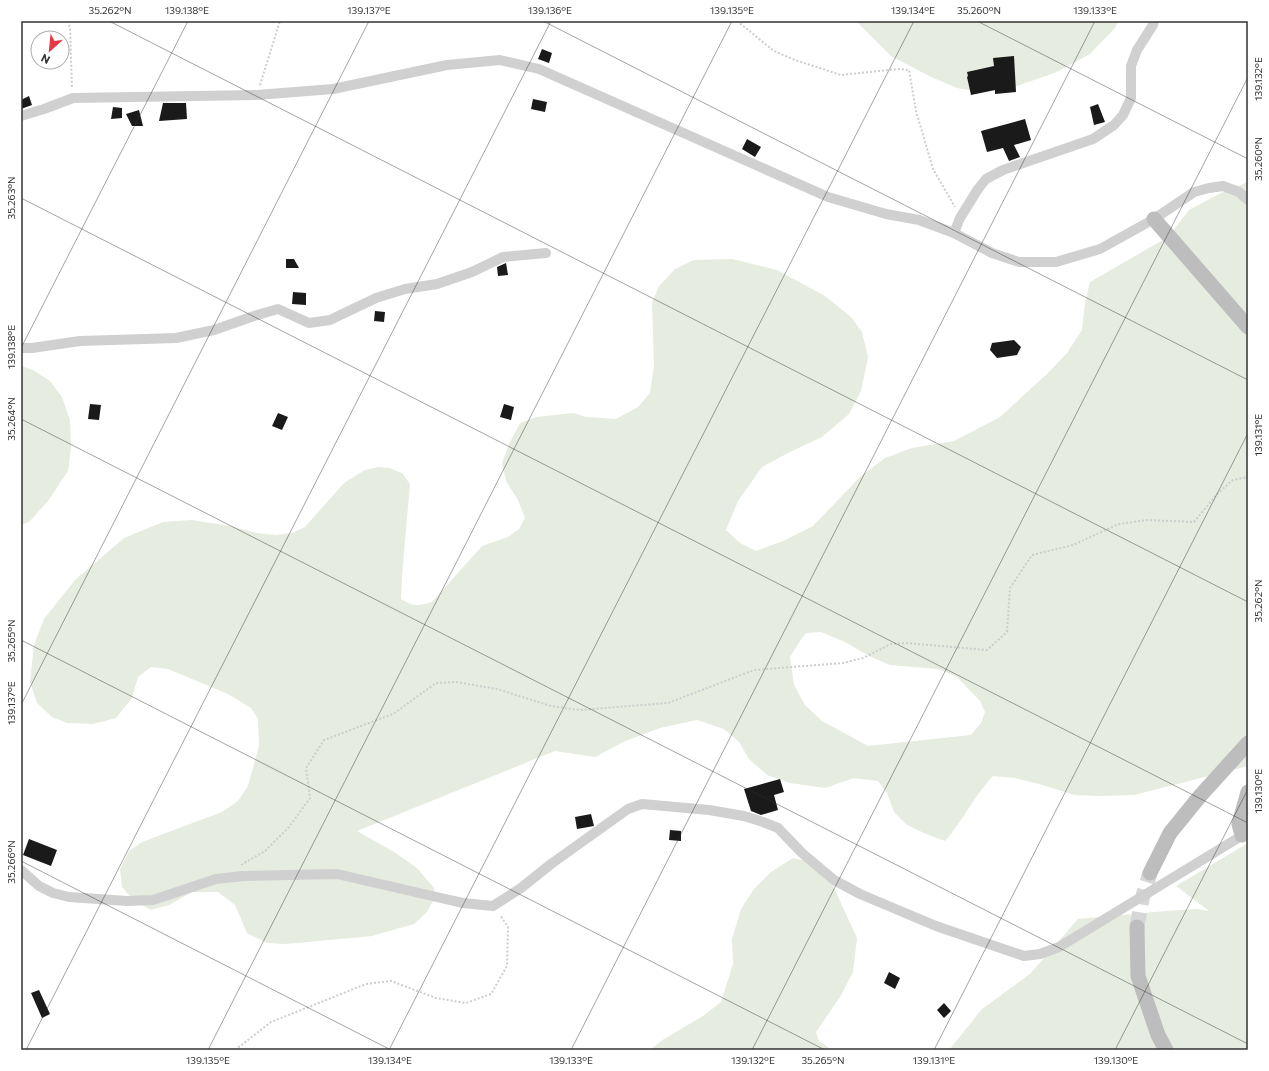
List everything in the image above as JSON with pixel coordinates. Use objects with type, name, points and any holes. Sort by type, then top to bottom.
[{"type":"street","points":[[954,233],[960,218],[986,179],[1003,170],[1093,139],[1114,125],[1123,115],[1130,98],[1130,66],[1137,50],[1154,21]]},
{"type":"street","points":[[21,116],[73,98],[257,95],[334,89],[447,65],[500,60],[539,70],[828,197],[886,214],[919,220],[954,233],[992,253],[1019,262],[1056,262],[1100,249],[1154,219],[1194,192],[1223,186],[1239,192],[1248,200]]},
{"type":"street","points":[[1154,219],[1248,327]]},
{"type":"street","points":[[21,348],[80,342],[176,338],[214,330],[278,309],[309,323],[330,320],[376,298],[405,290],[437,284],[472,272],[503,257],[546,253]]},
{"type":"street","points":[[1150,873],[1170,833],[1200,796],[1248,743]]},
{"type":"street","points":[[21,870],[39,886],[53,893],[69,897],[127,901],[153,900],[216,879],[243,876],[337,874],[463,903],[493,906],[521,888],[551,864],[628,809],[642,804],[677,807],[709,810],[744,816],[778,828],[802,853],[834,880],[860,894],[936,926],[1024,956],[1040,954],[1059,947],[1245,833],[1239,824],[1248,792]]},
{"type":"street","points":[[1137,926],[1138,976],[1158,1035],[1166,1050]]},
{"type":"path","points":[[68,21],[70,29],[73,98]]},
{"type":"path","points":[[257,95],[280,21]]},
{"type":"path","points":[[737,21],[774,51],[795,60],[841,75],[898,69],[909,70],[916,111],[933,169],[960,218]]},
{"type":"path","points":[[240,865],[265,851],[289,827],[310,798],[306,768],[324,740],[393,714],[436,683],[456,682],[497,689],[551,706],[580,710],[668,703],[754,670],[843,663],[862,658],[890,644],[906,643],[987,650],[1007,632],[1010,588],[1032,556],[1073,545],[1119,524],[1147,520],[1194,522],[1218,493],[1233,480],[1248,477]]},
{"type":"path","points":[[235,1050],[271,1022],[366,984],[391,981],[436,998],[466,1003],[491,994],[507,966],[508,927],[493,906]]},
{"type":"shaded area","points":[[856,21],[1118,21],[1115,28],[1090,54],[1057,72],[1005,90],[980,92],[957,88],[929,76],[891,56]]},
{"type":"shaded area","points":[[1248,182],[1248,766],[1134,795],[1074,795],[1015,778],[993,776],[945,841],[907,825],[894,812],[887,793],[878,781],[854,778],[825,788],[790,783],[767,775],[749,759],[739,742],[724,729],[697,720],[660,728],[623,742],[595,757],[555,751],[357,831],[394,852],[417,868],[434,888],[435,897],[427,912],[414,924],[372,936],[286,944],[267,943],[247,933],[235,905],[218,892],[192,892],[169,905],[151,910],[134,901],[122,887],[120,869],[129,851],[142,842],[222,812],[238,801],[248,786],[259,746],[258,719],[251,708],[228,694],[168,669],[151,667],[138,677],[132,698],[116,718],[93,724],[67,723],[52,717],[37,703],[30,682],[34,645],[44,619],[75,580],[124,538],[163,522],[192,520],[230,526],[257,533],[275,535],[292,533],[305,527],[344,483],[365,470],[378,467],[389,468],[402,473],[410,484],[401,599],[416,605],[432,602],[482,546],[508,537],[519,529],[525,518],[518,500],[506,481],[502,463],[509,444],[520,423],[536,417],[574,413],[586,417],[616,419],[638,407],[650,393],[654,366],[652,303],[659,286],[675,269],[694,260],[732,259],[777,270],[825,296],[851,317],[862,332],[868,357],[861,391],[849,414],[822,437],[762,467],[738,501],[726,530],[740,543],[756,551],[783,541],[813,526],[861,476],[885,458],[912,448],[954,441],[1000,417],[1048,373],[1067,353],[1082,330],[1085,303],[1090,282],[1168,237],[1189,210],[1219,194]],"holes":[[[821,632],[845,642],[871,657],[890,665],[938,669],[957,677],[980,701],[985,712],[981,723],[971,735],[868,746],[822,721],[805,705],[794,685],[790,657],[806,633]]]},
{"type":"shaded area","points":[[21,366],[33,370],[50,381],[62,397],[70,420],[71,448],[68,471],[48,501],[29,522],[21,525]]},
{"type":"shaded area","points":[[1248,843],[1248,1050],[949,1050],[982,1009],[1030,974],[1078,919],[1197,909],[1209,911],[1176,886]]},
{"type":"shaded area","points":[[793,858],[815,863],[829,877],[857,938],[853,972],[840,997],[816,1032],[819,1041],[832,1050],[650,1050],[664,1039],[703,1016],[721,1002],[733,964],[732,939],[741,909],[754,889],[771,872]]},
{"type":"building","points":[[542,49],[552,53],[549,63],[538,59]]},
{"type":"building","points":[[1014,56],[1016,92],[995,94],[995,90],[971,95],[967,72],[994,66],[993,58]]},
{"type":"building","points":[[29,96],[32,105],[21,109],[21,100]]},
{"type":"building","points":[[533,99],[547,102],[545,112],[531,109]]},
{"type":"building","points":[[163,103],[186,103],[187,119],[159,121]]},
{"type":"building","points":[[1098,104],[1105,122],[1094,125],[1090,107]]},
{"type":"building","points":[[113,107],[122,108],[122,118],[111,119]]},
{"type":"building","points":[[139,110],[143,126],[132,126],[126,114]]},
{"type":"building","points":[[1025,119],[1031,140],[1014,145],[1020,157],[1009,161],[1003,148],[987,152],[981,131]]},
{"type":"building","points":[[747,139],[761,147],[755,157],[742,149]]},
{"type":"building","points":[[286,259],[294,259],[299,268],[286,268]]},
{"type":"building","points":[[506,263],[508,275],[498,276],[497,267]]},
{"type":"building","points":[[293,292],[306,293],[306,305],[292,304]]},
{"type":"building","points":[[375,311],[385,312],[384,322],[374,321]]},
{"type":"building","points":[[1014,340],[1021,347],[1017,355],[997,358],[990,350],[992,343]]},
{"type":"building","points":[[90,404],[101,405],[99,420],[88,419]]},
{"type":"building","points":[[504,404],[514,407],[511,420],[500,417]]},
{"type":"building","points":[[278,413],[288,417],[282,430],[272,426]]},
{"type":"building","points":[[780,779],[784,792],[774,795],[778,810],[761,815],[751,811],[744,789]]},
{"type":"building","points":[[591,814],[594,826],[577,829],[575,817]]},
{"type":"building","points":[[670,830],[681,831],[681,841],[669,840]]},
{"type":"building","points":[[29,839],[57,850],[51,866],[23,855]]},
{"type":"building","points":[[889,972],[900,978],[895,989],[884,983]]},
{"type":"building","points":[[39,990],[50,1014],[42,1018],[31,993]]},
{"type":"building","points":[[944,1003],[951,1011],[944,1018],[937,1010]]},
{"type":"tunnel","points":[[1137,927],[1142,899],[1150,873]]}]
